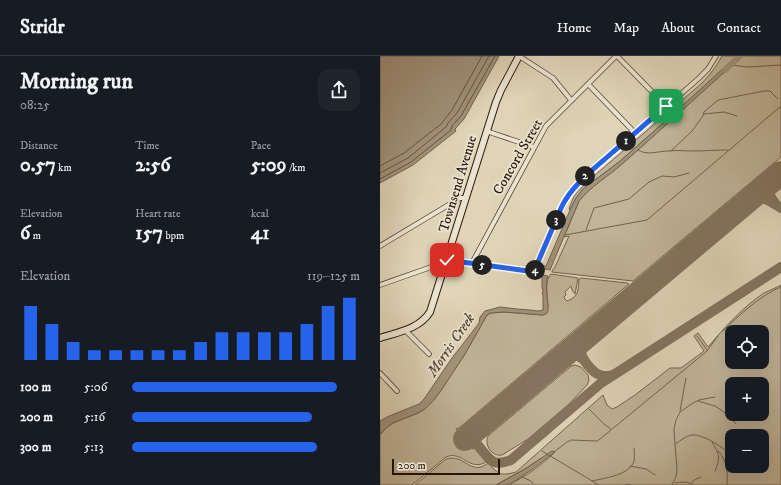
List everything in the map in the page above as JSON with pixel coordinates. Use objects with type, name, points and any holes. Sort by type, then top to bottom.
[{"type":"main road","name":"Townsend Avenue","points":[[380,338],[414,327],[422,322],[430,312],[486,131],[499,95],[519,56]]},
{"type":"street","points":[[519,56],[553,78],[571,100]]},
{"type":"street","name":"Concord Street","points":[[472,263],[546,126],[617,56]]},
{"type":"street","points":[[617,56],[666,106]]},
{"type":"street","points":[[382,283],[434,266],[447,260],[528,271],[535,269],[551,231],[567,197],[573,188],[698,79],[708,69],[716,56]]},
{"type":"street","points":[[588,84],[635,133]]},
{"type":"street","points":[[486,131],[534,147]]},
{"type":"street","points":[[380,246],[460,198],[466,198]]},
{"type":"street","points":[[405,330],[429,354]]},
{"type":"street","points":[[380,373],[397,391]]},
{"type":"shaded area","points":[[722,56],[781,56],[781,157],[633,281],[552,272],[569,236],[564,237],[579,201],[586,192],[621,165],[730,67],[730,65],[619,162],[583,189],[576,198],[570,210],[569,209],[574,196],[594,176],[701,84],[713,71]]},
{"type":"shaded area","points":[[551,274],[578,278],[575,294],[571,286],[565,292],[566,295],[564,298],[567,301],[576,295],[579,279],[581,278],[629,284],[456,429],[473,449],[475,448],[486,462],[475,464],[457,456],[446,457],[412,485],[380,485],[380,435],[393,423],[418,413],[425,409],[434,400],[465,354],[487,315],[491,313],[504,312],[543,315],[547,313],[547,283]]},
{"type":"shaded area","points":[[781,285],[781,485],[508,485],[545,462],[555,452],[540,459],[496,485],[415,485],[446,459],[453,458],[477,467],[482,467],[488,463],[500,474],[516,472],[603,395],[607,405],[612,409],[617,407],[670,368],[681,368],[704,351],[694,336],[698,333],[708,347],[725,327],[725,369],[769,369],[769,325],[727,325],[749,304],[764,293]]},
{"type":"shaded area","points":[[575,365],[581,367],[588,375],[589,381],[569,404],[528,439],[502,455],[492,452],[487,443],[488,436],[571,366]]},
{"type":"water","points":[[380,56],[499,56],[464,119],[455,129],[456,131],[413,165],[380,183]]},
{"type":"water","points":[[728,64],[731,65],[730,67],[617,168],[584,195],[579,201],[550,270],[545,269],[543,266],[546,266],[570,210],[576,198],[583,189],[619,162]]},
{"type":"water","points":[[542,275],[548,276],[546,286],[548,305],[547,313],[543,315],[504,312],[491,313],[487,315],[465,354],[434,400],[425,409],[418,413],[393,423],[380,435],[380,421],[419,404],[424,399],[452,358],[479,323],[480,317],[485,311],[500,307],[538,311],[543,310]]},
{"type":"water","points":[[552,451],[555,452],[512,483],[508,485],[496,485],[525,469]]},
{"type":"waterway","name":"Morris Creek","points":[[725,70],[740,56]]},
{"type":"waterway","points":[[731,65],[748,67],[781,65]]},
{"type":"waterway","points":[[671,151],[692,131],[703,116],[704,112],[718,100],[764,91],[770,91],[778,99]]},
{"type":"waterway","points":[[565,235],[647,220],[781,106]]},
{"type":"waterway","points":[[704,114],[724,112],[737,116]]},
{"type":"waterway","points":[[638,150],[645,153],[728,150]]},
{"type":"waterway","points":[[586,230],[594,208],[629,199],[649,182],[662,176],[674,177],[689,173]]},
{"type":"waterway","points":[[723,331],[758,300],[781,287]]},
{"type":"waterway","points":[[697,336],[707,350]]},
{"type":"waterway","points":[[554,452],[571,440],[597,441],[600,439],[707,351],[718,336]]},
{"type":"waterway","points":[[680,411],[686,378]]},
{"type":"waterway","points":[[672,485],[676,477],[677,469],[674,429],[676,420],[680,412],[693,403],[699,400],[715,397]]},
{"type":"waterway","points":[[698,401],[715,406],[724,412],[736,424]]},
{"type":"waterway","points":[[589,409],[611,429]]},
{"type":"waterway","points":[[675,444],[688,436],[695,435],[701,436],[725,450]]},
{"type":"waterway","points":[[712,442],[719,459],[715,471]]},
{"type":"waterway","points":[[592,481],[610,477],[628,470],[634,461],[634,448]]},
{"type":"waterway","points":[[542,451],[599,485]]},
{"type":"waterway","points":[[718,451],[725,462],[727,485]]},
{"type":"waterway","points":[[630,466],[646,469],[655,475]]},
{"type":"waterway","points":[[522,477],[531,481],[534,485]]},
{"type":"waterway","points":[[692,483],[694,480],[701,477]]},
{"type":"waterway","points":[[675,483],[687,482],[693,485]]},
{"type":"waterway","points":[[625,485],[631,485]]},
{"type":"taxiway","points":[[773,180],[770,186],[770,192],[775,203]]},
{"type":"taxiway","points":[[749,200],[762,198],[781,208]]},
{"type":"taxiway","points":[[470,435],[485,454],[494,462],[500,463],[511,460],[601,383],[781,267]]},
{"type":"taxiway","points":[[584,339],[581,351],[583,358],[588,365],[597,374],[602,376],[613,375]]},
{"type":"taxiway","points":[[562,357],[574,355],[584,360]]},
{"type":"runway","points":[[465,439],[781,173]]},
{"type":"route","points":[[447,260],[534,271],[562,206],[573,188],[666,106]]}]
